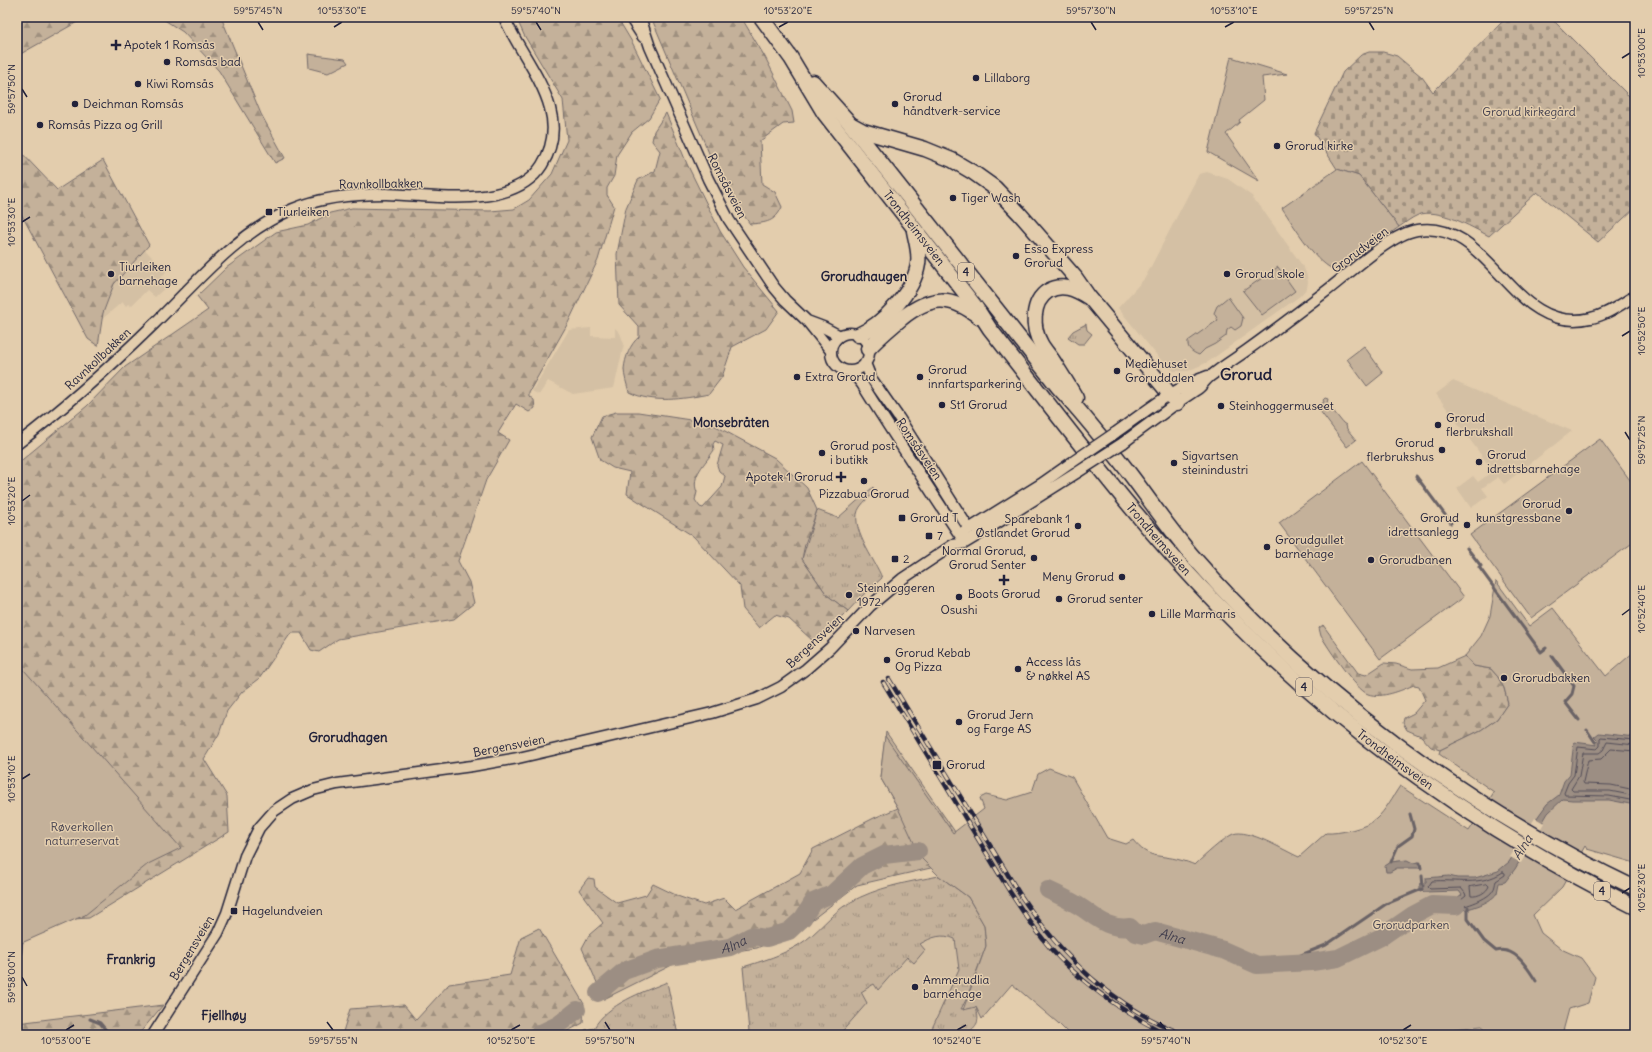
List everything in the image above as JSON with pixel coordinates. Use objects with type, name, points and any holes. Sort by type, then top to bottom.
[{"type":"highway","name":"Trondheimsveien","points":[[761,17],[791,58],[824,113],[975,306],[990,329],[1152,532],[1220,608],[1285,670],[1343,720],[1404,768],[1477,818],[1570,873],[1635,907]]},
{"type":"highway","name":"Trondheimsveien","points":[[791,58],[847,120],[1058,387],[1089,421],[1180,542],[1262,628],[1324,685],[1373,725],[1417,758],[1486,805],[1578,859],[1635,888]]},
{"type":"highway","points":[[847,120],[863,131],[952,160],[986,181],[1019,212],[1075,277],[1089,297],[1174,398]]},
{"type":"highway","points":[[858,335],[871,327],[896,305],[915,278],[919,256],[913,226]]},
{"type":"highway","points":[[1089,297],[1070,288],[1059,287],[1053,289],[1044,294],[1038,301],[1035,316],[1036,330],[1041,343],[1089,421]]},
{"type":"highway","points":[[867,356],[887,330],[904,316],[923,304],[932,301],[944,300],[955,302],[971,312],[990,329]]},
{"type":"street","name":"Ravnkollbakken","points":[[17,444],[91,385],[222,256],[244,237],[267,222],[300,206],[336,198],[385,194],[488,196],[515,189],[530,179],[542,165],[549,149],[553,134],[553,119],[546,96],[504,17]]},
{"type":"street","name":"Romsåsveien","points":[[630,17],[650,47]]},
{"type":"street","name":"Romsåsveien","points":[[640,17],[650,47],[708,179],[728,220],[774,287],[807,321],[831,351]]},
{"type":"street","name":"Grorudveien","points":[[1115,433],[1174,398],[1198,389],[1211,375],[1289,320],[1392,240],[1409,231],[1437,229],[1457,236],[1484,258],[1523,299],[1533,307],[1550,316],[1576,320],[1591,318],[1609,311],[1635,296]]},
{"type":"street","name":"Romsåsveien","points":[[807,321],[840,336]]},
{"type":"street","points":[[849,334],[858,335],[862,339],[867,356],[857,370],[851,371],[838,367],[831,357],[834,342],[840,336],[849,334]]},
{"type":"street","name":"Romsåsveien","points":[[867,356],[871,378],[899,418],[969,529]]},
{"type":"street","name":"Romsåsveien","points":[[851,371],[862,384],[914,467],[962,539]]},
{"type":"street","name":"Grorudveien","points":[[1123,443],[1174,398]]},
{"type":"street","name":"Bergensveien","points":[[962,539],[969,529],[1041,484],[1115,433]]},
{"type":"street","name":"Bergensveien","points":[[153,1035],[218,933],[227,913],[245,856],[259,828],[274,811],[292,799],[313,790],[352,782],[472,766],[518,758],[712,712],[757,699],[781,687],[801,673],[826,651],[880,597],[909,574],[962,539],[1078,472],[1123,443]]},
{"type":"shaded area","name":"Grorud skole","points":[[1207,172],[1228,179],[1253,197],[1252,199],[1260,206],[1304,268],[1308,282],[1307,288],[1300,296],[1208,362],[1188,371],[1174,371],[1160,359],[1118,308],[1145,278],[1199,174]]},
{"type":"shaded area","points":[[135,239],[166,272],[161,277],[168,285],[155,297],[147,290],[131,306],[128,304],[126,306],[122,302],[92,328]]},
{"type":"shaded area","points":[[591,328],[591,336],[615,337],[615,328],[620,333],[624,344],[614,388],[573,394],[548,381],[539,395],[532,391],[569,330]]},
{"type":"shaded area","points":[[1453,381],[1572,431],[1504,484],[1498,477],[1482,488],[1488,496],[1471,508],[1457,488],[1473,476],[1478,482],[1493,471],[1436,394]]},
{"type":"shaded area","name":"Ammerudlia barnehage","points":[[939,935],[949,936],[955,939],[959,969],[929,1035],[839,1035],[861,992],[874,984],[878,990],[907,957],[914,962],[920,944]]},
{"type":"green space","points":[[17,17],[86,17],[17,56]]},
{"type":"green space","points":[[160,17],[221,17],[261,114],[285,158],[275,163],[219,71],[183,32]]},
{"type":"green space","points":[[516,17],[542,17],[549,21],[558,17],[617,17],[632,42],[660,99],[649,118],[632,132],[617,155],[614,176],[607,188],[607,195],[614,206],[598,260],[568,323],[529,392],[529,396],[534,400],[535,408],[529,412],[516,404],[498,433],[509,440],[486,480],[458,561],[469,582],[474,603],[454,619],[338,639],[319,652],[311,650],[301,633],[291,633],[259,679],[242,692],[227,711],[219,734],[204,759],[227,796],[229,832],[89,918],[25,922],[17,996],[17,464],[87,406],[125,367],[208,310],[197,296],[226,268],[276,232],[308,225],[330,213],[352,208],[490,211],[514,209],[529,200],[552,174],[567,140],[563,100],[524,35]]},
{"type":"green space","points":[[651,17],[741,17],[765,57],[792,111],[794,123],[783,124],[760,141],[762,184],[775,192],[782,207],[773,219],[761,223],[750,224],[723,186]]},
{"type":"green space","name":"Grorud kirkegård","points":[[1507,17],[1550,17],[1635,102],[1635,208],[1598,242],[1537,192],[1489,236],[1454,219],[1426,213],[1410,219],[1399,227],[1359,176],[1337,169],[1314,133],[1343,72],[1361,55],[1369,52],[1383,52],[1397,56],[1422,77],[1433,92]]},
{"type":"green space","points":[[308,54],[345,59],[348,63],[328,73],[309,68]]},
{"type":"green space","points":[[1231,57],[1287,74],[1262,77],[1264,100],[1239,120],[1240,122],[1226,134],[1259,181],[1208,152]]},
{"type":"green space","points":[[666,113],[687,164],[720,231],[743,267],[779,311],[766,329],[732,347],[722,377],[709,394],[658,399],[638,396],[629,392],[624,375],[627,356],[631,347],[639,337],[639,327],[619,305],[617,254],[626,208],[638,180],[655,171],[660,151],[652,141],[654,131]]},
{"type":"green space","points":[[17,148],[57,190],[103,160],[149,245],[114,284],[103,313],[98,346],[88,339],[17,206]]},
{"type":"green space","points":[[1337,169],[1359,176],[1399,227],[1337,271],[1321,261],[1306,244],[1282,208]]},
{"type":"green space","points":[[1278,267],[1295,291],[1262,315],[1243,291]]},
{"type":"green space","points":[[1228,297],[1243,318],[1241,326],[1235,330],[1231,327],[1227,330],[1226,336],[1205,349],[1199,355],[1194,353],[1189,348],[1188,341],[1218,320],[1214,313],[1217,306]]},
{"type":"green space","points":[[1086,324],[1087,330],[1092,334],[1084,344],[1078,344],[1068,337],[1073,331]]},
{"type":"green space","points":[[1364,346],[1383,373],[1367,386],[1347,359]]},
{"type":"green space","points":[[1325,398],[1328,399],[1327,403],[1346,425],[1347,429],[1356,440],[1347,447],[1317,407],[1324,402],[1323,400]]},
{"type":"green space","points":[[616,412],[638,412],[710,423],[775,458],[807,488],[817,510],[805,544],[802,559],[827,595],[848,611],[823,636],[813,641],[789,619],[775,615],[759,628],[743,609],[740,586],[693,536],[627,494],[630,472],[613,468],[600,460],[592,437],[602,416]],"holes":[[[715,441],[723,445],[717,465],[719,471],[725,476],[722,487],[703,508],[700,507],[695,500],[697,492],[695,486],[697,475],[714,450],[713,444]]]},
{"type":"green space","name":"Grorud kunstgressbane","points":[[1600,439],[1635,487],[1635,541],[1531,618],[1470,535]]},
{"type":"green space","name":"Grorudbanen","points":[[1362,461],[1464,597],[1380,659],[1279,523]]},
{"type":"green space","points":[[873,487],[875,492],[860,507],[857,515],[857,523],[864,543],[882,578],[848,611],[827,595],[802,559],[817,510],[838,518]]},
{"type":"green space","name":"Grorudparken","points":[[1496,581],[1529,626],[1553,608],[1606,676],[1635,651],[1635,863],[1587,849],[1585,846],[1562,887],[1533,915],[1541,933],[1561,949],[1581,958],[1595,977],[1588,1003],[1569,1009],[1562,1035],[1493,1035],[1482,1026],[1454,1029],[1455,1035],[1070,1035],[1012,984],[982,1019],[976,1007],[963,1010],[986,946],[984,925],[968,897],[939,876],[921,858],[898,808],[880,777],[885,736],[953,833],[984,809],[980,798],[986,795],[1007,800],[1032,792],[1038,774],[1049,768],[1072,777],[1107,838],[1126,844],[1133,840],[1149,854],[1182,860],[1195,865],[1224,839],[1233,834],[1240,833],[1257,837],[1299,857],[1326,833],[1352,830],[1372,822],[1383,811],[1400,786],[1469,831],[1494,792],[1439,754],[1440,750],[1481,730],[1497,719],[1508,703],[1504,688],[1498,677],[1491,669],[1474,666],[1465,656],[1481,636],[1490,616]]},
{"type":"green space","points":[[1323,625],[1358,673],[1366,675],[1384,663],[1396,664],[1412,669],[1438,668],[1465,656],[1474,666],[1491,669],[1498,677],[1504,688],[1508,703],[1497,719],[1481,730],[1440,750],[1431,747],[1421,736],[1407,730],[1403,723],[1404,718],[1414,713],[1425,700],[1419,686],[1414,685],[1386,695],[1368,694],[1363,691],[1343,668],[1321,636],[1319,628]]},
{"type":"green space","name":"Røverkollen naturreservat","points":[[17,662],[181,848],[148,864],[85,915],[17,945]]},
{"type":"green space","points":[[886,732],[980,868],[948,864],[857,885],[800,929],[757,948],[686,958],[604,999],[582,948],[589,935],[603,923],[579,890],[588,878],[594,879],[595,887],[617,903],[646,895],[653,884],[680,897],[704,905],[724,898],[735,909],[800,873],[813,849],[874,818],[898,808],[880,777]]},
{"type":"green space","points":[[939,876],[968,897],[984,925],[986,946],[966,1000],[961,1009],[976,1007],[978,1020],[975,1026],[966,1035],[929,1035],[959,969],[955,939],[941,936],[929,939],[920,944],[925,950],[914,963],[907,957],[878,990],[874,984],[861,992],[867,1003],[839,1035],[736,1035],[749,1032],[743,967],[780,955],[800,944],[842,907],[860,897],[893,886]]},
{"type":"green space","points":[[539,928],[584,1004],[583,1023],[560,1035],[342,1035],[350,1009],[404,1005],[416,1020],[449,984],[510,975],[521,937]]},
{"type":"green space","points":[[667,982],[678,1035],[580,1035],[585,1030],[594,1028],[608,1012],[616,1006]]},
{"type":"green space","points":[[163,1005],[138,1035],[17,1035],[17,1023]]},
{"type":"water","points":[[1599,733],[1635,737],[1635,805],[1609,800],[1563,799],[1548,813],[1515,869],[1505,882],[1499,883],[1497,893],[1493,897],[1481,905],[1465,910],[1450,911],[1440,909],[1432,905],[1453,902],[1462,895],[1459,891],[1424,892],[1420,889],[1420,884],[1426,882],[1426,878],[1449,876],[1457,878],[1475,878],[1498,871],[1509,862],[1547,804],[1559,795],[1564,781],[1570,774],[1574,742],[1597,745],[1595,742],[1598,741],[1594,737]]},
{"type":"water","points":[[1407,860],[1413,863],[1419,862],[1420,868],[1397,868],[1390,872],[1386,872],[1385,866],[1391,862]]},
{"type":"pier","points":[[1535,818],[1544,823],[1521,863],[1510,857]]},
{"type":"waterway","points":[[1416,476],[1451,523]]},
{"type":"waterway","points":[[1467,548],[1481,566],[1479,567],[1541,652],[1546,648]]},
{"type":"waterway","points":[[1552,656],[1574,686],[1572,694],[1565,702],[1579,720]]},
{"type":"waterway","points":[[1587,730],[1595,742]]},
{"type":"waterway","points":[[1391,862],[1398,846],[1412,836],[1414,829],[1410,814]]},
{"type":"waterway","name":"Alna","points":[[598,993],[624,971],[657,959],[730,947],[751,936],[767,938],[789,931],[803,918],[813,902],[832,894],[862,866],[884,855],[918,851]]},
{"type":"waterway","points":[[1419,863],[1421,868]]},
{"type":"waterway","points":[[1422,876],[1423,886]]},
{"type":"waterway","name":"Alna","points":[[1281,963],[1326,945],[1386,904],[1422,889]]},
{"type":"waterway","name":"Alna","points":[[1048,890],[1075,904],[1109,925],[1115,927],[1130,927],[1136,933],[1144,935],[1155,931],[1223,950],[1257,965],[1312,962],[1338,958],[1381,937],[1413,915],[1432,905],[1456,906]]},
{"type":"waterway","points":[[1468,907],[1468,919],[1484,941],[1496,951],[1503,950],[1515,955],[1520,959],[1536,981]]},
{"type":"waterway","name":"Alna","points":[[537,1035],[558,1025],[577,1010]]},
{"type":"waterway","points":[[90,1019],[100,1023],[110,1035]]},
{"type":"railway","points":[[889,679],[1019,893],[1035,917],[1053,939],[1091,978],[1112,994],[1134,1010],[1185,1035]]},
{"type":"railway","points":[[883,682],[1010,892],[1045,942],[1077,975],[1091,987],[1121,1008],[1168,1035]]},
{"type":"place","name":"Apotek 1 Romsås","points":[[116,45]]},
{"type":"place","name":"Romsås bad","points":[[167,62]]},
{"type":"place","name":"Lillaborg","points":[[976,78]]},
{"type":"place","name":"Kiwi Romsås","points":[[138,84]]},
{"type":"place","name":"Deichman Romsås","points":[[75,104]]},
{"type":"place","name":"Grorud håndtverk-service","points":[[895,104]]},
{"type":"place","name":"Romsås Pizza og Grill","points":[[40,125]]},
{"type":"place","name":"Grorud kirke","points":[[1277,146]]},
{"type":"place","name":"Tiger Wash","points":[[953,198]]},
{"type":"place","name":"Tiurleiken","points":[[269,212]]},
{"type":"place","name":"Esso Express Grorud","points":[[1016,256]]},
{"type":"place","name":"Tiurleiken barnehage","points":[[111,274]]},
{"type":"place","name":"Grorud skole","points":[[1227,274]]},
{"type":"place","name":"Mediehuset Groruddalen","points":[[1117,371]]},
{"type":"place","name":"Extra Grorud","points":[[797,377]]},
{"type":"place","name":"Grorud innfartsparkering","points":[[920,377]]},
{"type":"place","name":"St1 Grorud","points":[[942,405]]},
{"type":"place","name":"Steinhoggermuseet","points":[[1221,406]]},
{"type":"place","name":"Grorud flerbrukshall","points":[[1438,425]]},
{"type":"place","name":"Grorud flerbrukshus","points":[[1442,450]]},
{"type":"place","name":"Grorud post i butikk","points":[[822,453]]},
{"type":"place","name":"Grorud idrettsbarnehage","points":[[1479,462]]},
{"type":"place","name":"Sigvartsen steinindustri","points":[[1174,463]]},
{"type":"place","name":"Apotek 1 Grorud","points":[[841,477]]},
{"type":"place","name":"Pizzabua Grorud","points":[[864,481]]},
{"type":"place","name":"Grorud kunstgressbane","points":[[1569,511]]},
{"type":"place","name":"Grorud T","points":[[902,518]]},
{"type":"place","name":"Grorud idrettsanlegg","points":[[1467,525]]},
{"type":"place","name":"Sparebank 1 Østlandet Grorud","points":[[1078,526]]},
{"type":"place","name":"7","points":[[929,536]]},
{"type":"place","name":"Grorudgullet barnehage","points":[[1267,547]]},
{"type":"place","name":"Normal Grorud, Grorud Senter","points":[[1034,558]]},
{"type":"place","name":"2","points":[[895,559]]},
{"type":"place","name":"Grorudbanen","points":[[1371,560]]},
{"type":"place","name":"Meny Grorud","points":[[1122,577]]},
{"type":"place","name":"Boots Grorud","points":[[1004,580]]},
{"type":"place","name":"Steinhoggeren 1972","points":[[849,595]]},
{"type":"place","name":"Osushi","points":[[959,597]]},
{"type":"place","name":"Grorud senter","points":[[1059,599]]},
{"type":"place","name":"Lille Marmaris","points":[[1152,614]]},
{"type":"place","name":"Narvesen","points":[[856,631]]},
{"type":"place","name":"Grorud Kebab Og Pizza","points":[[887,660]]},
{"type":"place","name":"Access lås & nøkkel AS","points":[[1018,669]]},
{"type":"place","name":"Grorudbakken","points":[[1504,678]]},
{"type":"place","name":"Grorud Jern og Farge AS","points":[[959,722]]},
{"type":"place","name":"Grorud","points":[[937,765]]},
{"type":"place","name":"Hagelundveien","points":[[234,911]]},
{"type":"place","name":"Ammerudlia barnehage","points":[[915,987]]},
{"type":"district","name":"Grorudhaugen","points":[[864,276]]},
{"type":"district","name":"Grorud","points":[[1246,374]]},
{"type":"district","name":"Monsebråten","points":[[731,422]]},
{"type":"district","name":"Grorudhagen","points":[[348,737]]},
{"type":"district","name":"Frankrig","points":[[131,959]]},
{"type":"district","name":"Fjellhøy","points":[[224,1015]]}]
